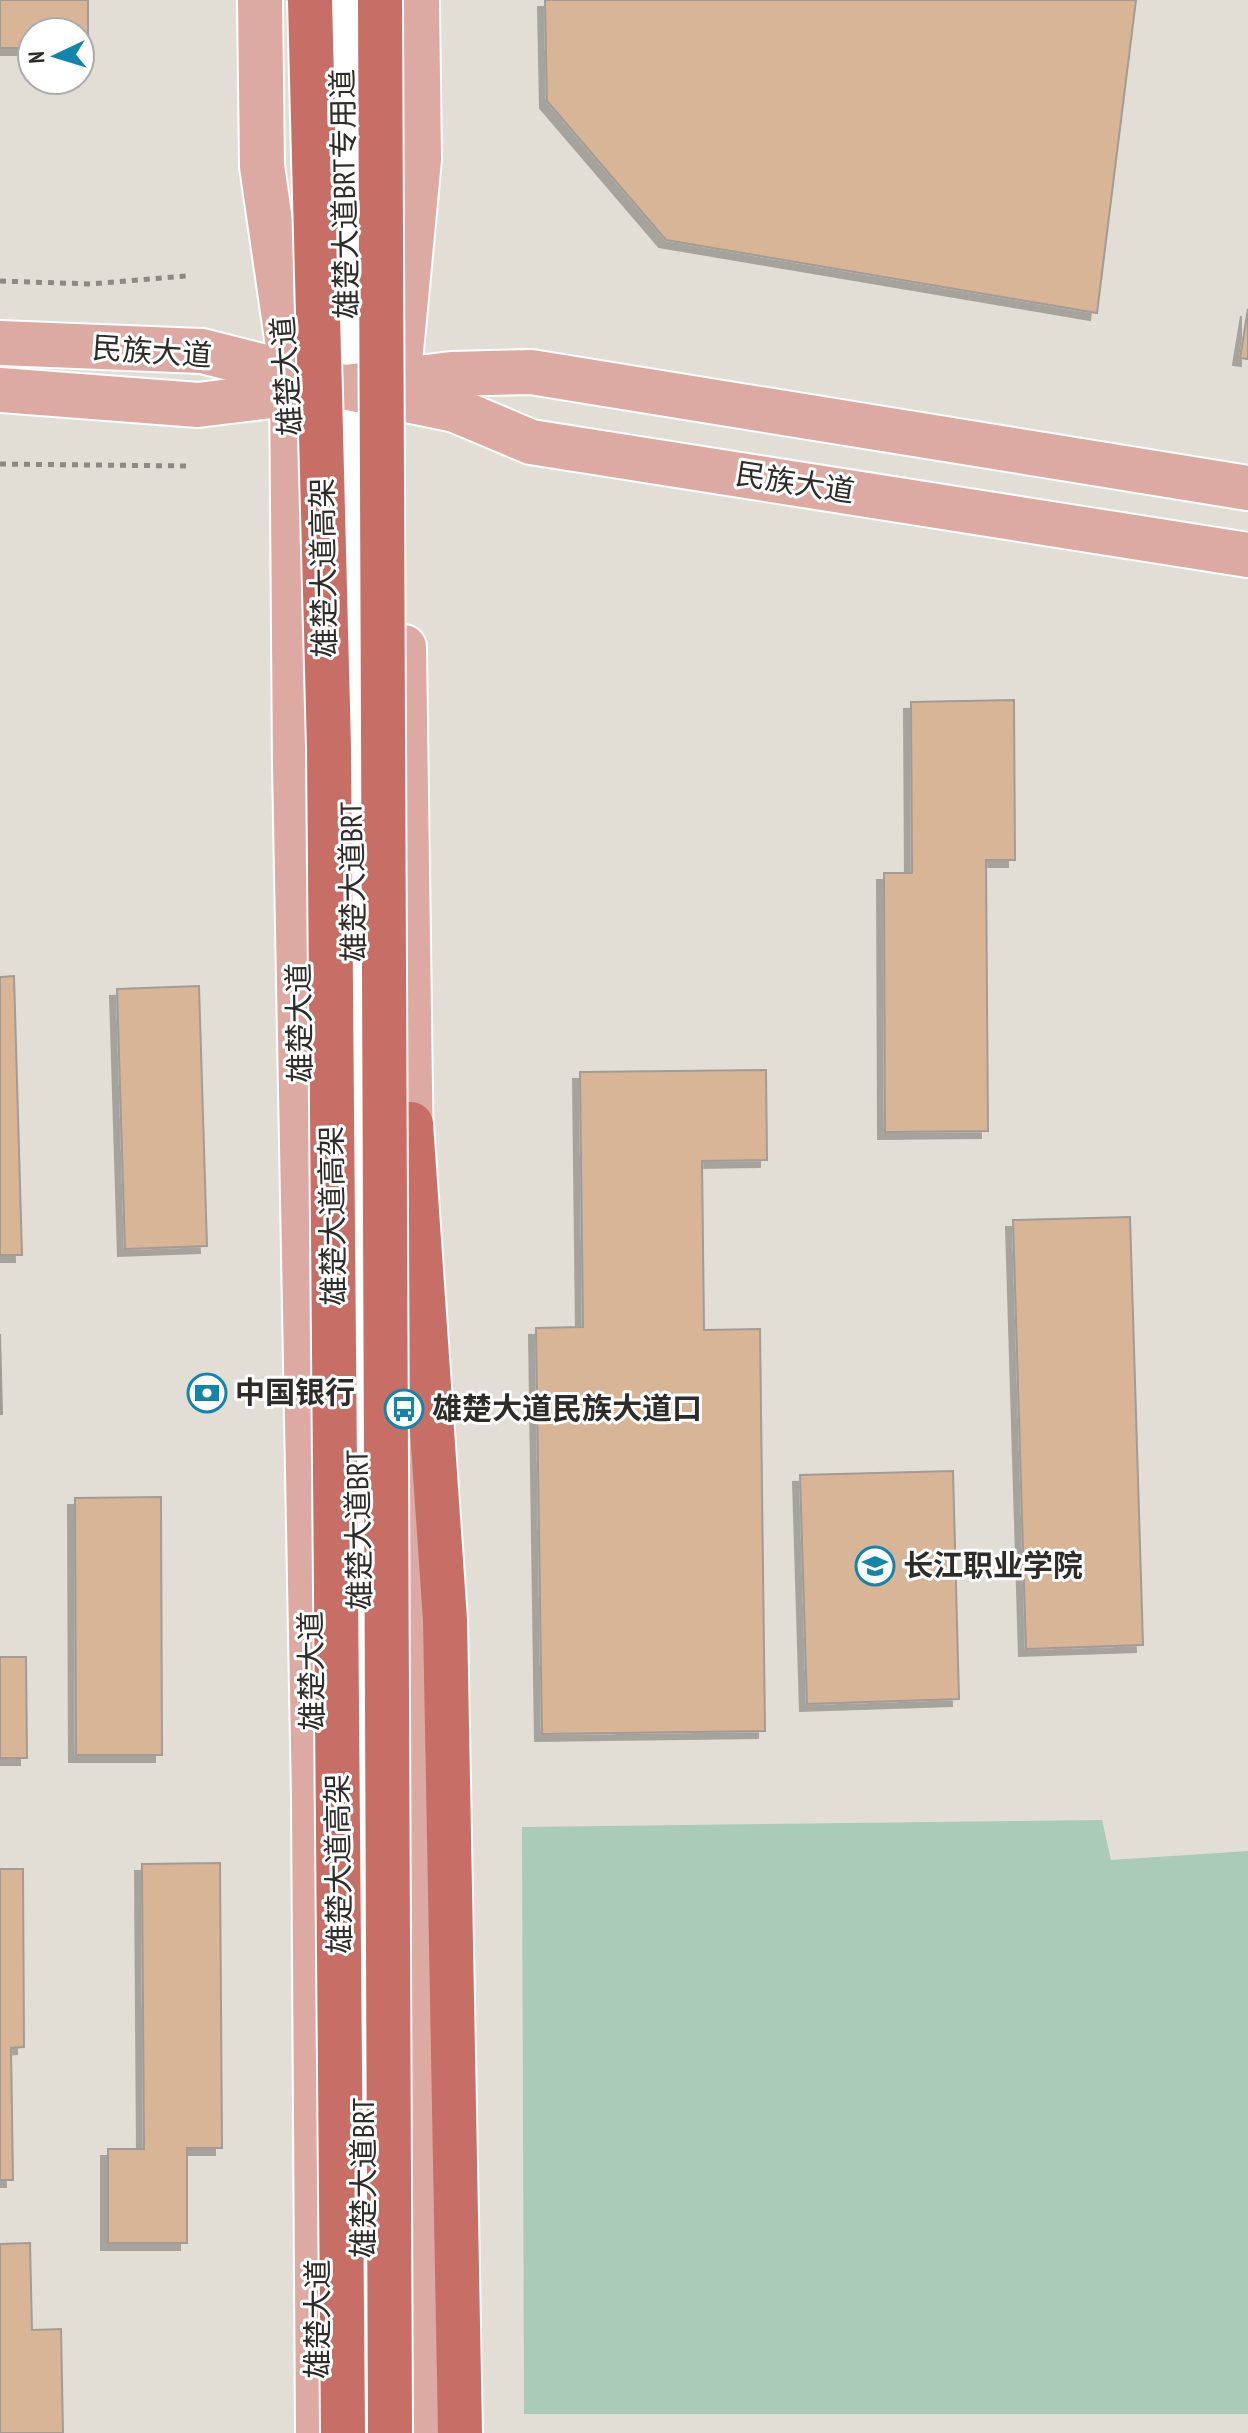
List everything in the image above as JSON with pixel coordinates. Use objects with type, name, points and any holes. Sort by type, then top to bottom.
[{"type":"highway","name":"雄楚大道高架","points":[[310,0],[329,748],[343,2433]]},
{"type":"highway","name":"雄楚大道高架","points":[[380,0],[390,2433]]},
{"type":"highway","points":[[411,1124],[445,1620],[460,2433]]},
{"type":"main road","name":"雄楚大道","points":[[260,0],[262,166],[292,384],[314,1798],[318,2433]]},
{"type":"main road","points":[[417,0],[419,159],[398,389],[411,1124],[418,2433]]},
{"type":"main road","name":"民族大道","points":[[0,343],[202,351],[292,384],[348,388],[398,389],[451,374],[531,372],[1248,488]]},
{"type":"main road","name":"民族大道","points":[[0,390],[198,405],[292,384]]},
{"type":"main road","name":"民族大道","points":[[398,389],[531,442],[1248,555]]},
{"type":"lane","name":"雄楚大道BRT专用道","points":[[341,0],[348,388]]},
{"type":"lane","name":"雄楚大道BRT","points":[[348,388],[365,2433]]},
{"type":"path","points":[[0,281],[91,284],[186,276]]},
{"type":"path","points":[[0,464],[186,466]]},
{"type":"green space","points":[[1102,1820],[1111,1860],[1248,1851],[1248,2414],[524,2414],[522,1827]]},
{"type":"building","points":[[0,0],[88,0],[88,16],[16,16],[16,48],[0,48]]},
{"type":"building","points":[[545,0],[1136,0],[1097,313],[666,240],[547,101]]},
{"type":"building","points":[[1248,309],[1248,359],[1240,358]]},
{"type":"building","points":[[1014,700],[1015,860],[986,860],[988,1131],[885,1132],[884,873],[912,873],[911,702]]},
{"type":"building","points":[[14,976],[22,1255],[0,1255],[0,977]]},
{"type":"building","points":[[199,986],[207,1246],[125,1249],[117,989]]},
{"type":"building","points":[[766,1070],[767,1160],[702,1161],[704,1330],[760,1329],[765,1731],[542,1734],[536,1328],[583,1327],[580,1072]]},
{"type":"building","points":[[1130,1217],[1143,1645],[1026,1649],[1013,1220]]},
{"type":"building","points":[[0,1334],[2,1414],[0,1414]]},
{"type":"building","points":[[953,1471],[959,1699],[807,1704],[800,1475]]},
{"type":"building","points":[[161,1497],[162,1755],[76,1755],[75,1498]]},
{"type":"building","points":[[0,1657],[26,1657],[27,1758],[0,1758]]},
{"type":"building","points":[[220,1863],[222,2148],[187,2148],[187,2243],[108,2243],[108,2149],[144,2149],[142,1864]]},
{"type":"building","points":[[0,1869],[23,1869],[24,2047],[11,2048],[13,2180],[0,2180]]},
{"type":"building","points":[[30,2243],[32,2330],[61,2329],[63,2433],[0,2433],[0,2244]]},
{"type":"place","name":"中国银行","points":[[207,1393]]},
{"type":"place","name":"雄楚大道民族大道口","points":[[404,1409]]},
{"type":"place","name":"长江职业学院","points":[[875,1566]]}]
